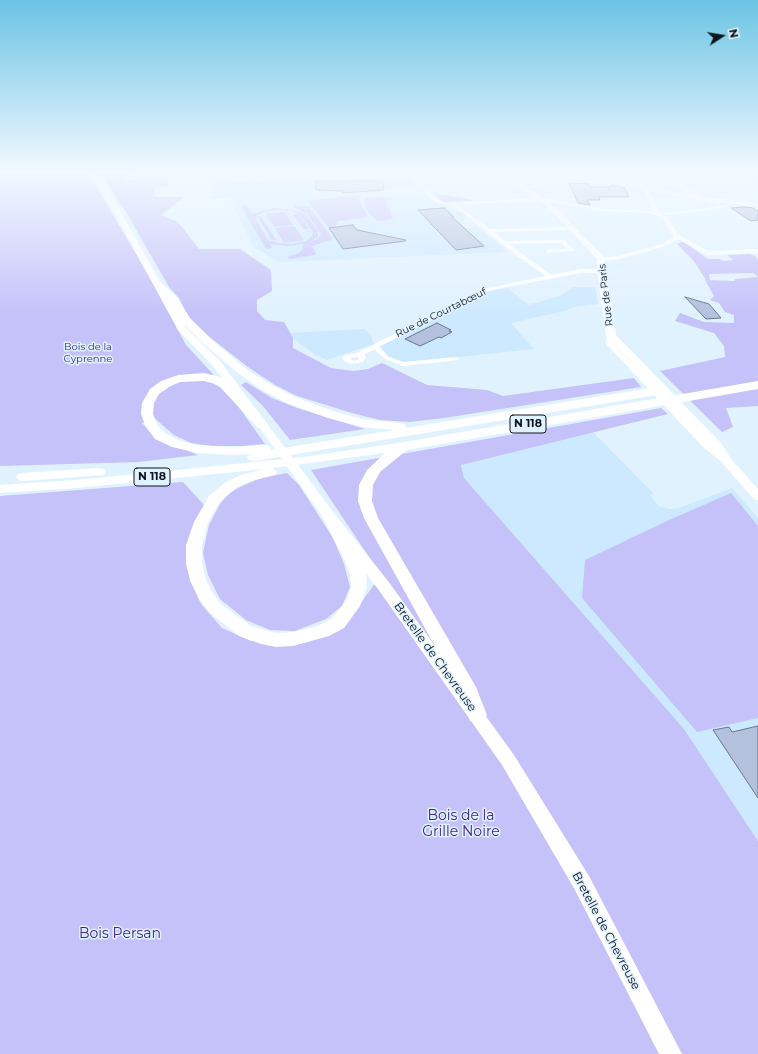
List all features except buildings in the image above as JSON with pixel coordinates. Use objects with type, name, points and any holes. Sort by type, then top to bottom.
[{"type":"highway","points":[[160,286],[173,299],[186,320],[219,352],[242,371],[266,387],[291,400],[332,415],[362,423],[404,427],[437,426]]},
{"type":"highway","name":"N 118","points":[[0,479],[404,446],[689,391],[758,376]]},
{"type":"highway","points":[[264,425],[224,384],[204,377],[178,379],[165,384],[154,392],[148,403],[147,414],[152,427],[160,436],[189,447],[198,449],[303,455]]},
{"type":"highway","name":"N 118","points":[[689,391],[758,385]]},
{"type":"highway","name":"N 118","points":[[0,489],[78,484],[303,455],[437,426],[647,398]]},
{"type":"highway","points":[[404,446],[384,460],[374,470],[366,485],[365,500],[371,518],[467,687],[478,715]]},
{"type":"highway","points":[[303,455],[290,467],[246,478],[232,485],[214,499],[201,522],[194,545],[194,564],[198,580],[205,595],[215,608],[245,631],[261,637],[276,640],[292,639],[308,636],[338,623],[354,602],[359,587],[353,561],[329,516]]},
{"type":"main road","name":"Bretelle de Chevreuse","points":[[122,219],[183,330],[216,363],[264,425],[307,483],[329,516],[383,585],[478,715],[508,760],[582,883],[671,1054]]},
{"type":"main road","points":[[562,219],[601,259]]},
{"type":"main road","name":"Rue de Paris","points":[[601,259],[603,286],[611,336],[717,445],[726,461],[758,496]]},
{"type":"street","points":[[474,219],[549,277]]},
{"type":"street","points":[[663,219],[666,223]]},
{"type":"street","points":[[666,219],[670,223],[676,236],[707,253],[758,251]]},
{"type":"street","points":[[489,231],[570,228]]},
{"type":"street","name":"Rue de Paris","points":[[601,259],[618,258],[664,245],[672,242],[676,236]]},
{"type":"street","points":[[504,243],[563,241],[571,250],[549,251]]},
{"type":"street","name":"Rue de Courtabœuf","points":[[358,354],[485,290],[581,271],[598,271]]},
{"type":"street","points":[[375,346],[387,358],[403,364],[456,359]]},
{"type":"shaded area","points":[[240,219],[465,219],[463,222],[466,228],[475,227],[480,229],[504,248],[502,249],[508,252],[279,262],[253,247]]},
{"type":"shaded area","points":[[573,287],[595,287],[598,304],[574,307],[564,311],[511,323],[534,349],[403,363],[388,356],[380,346],[487,292],[507,288],[529,305],[559,296]]},
{"type":"shaded area","points":[[364,329],[370,334],[374,344],[327,360],[314,354],[293,338],[290,333]]},
{"type":"shaded area","points":[[593,432],[654,494],[650,495],[659,506],[670,509],[679,508],[732,488],[758,518],[758,841],[684,729],[464,478],[461,465]]},
{"type":"green space","name":"Bois de la Cyprenne","points":[[0,219],[116,219],[153,283],[186,345],[212,373],[218,385],[233,399],[265,444],[211,446],[191,443],[174,435],[153,417],[142,423],[155,437],[198,455],[139,462],[0,466]]},
{"type":"green space","points":[[130,219],[171,219],[178,222],[199,249],[240,249],[271,270],[272,291],[257,300],[257,311],[265,320],[284,322],[293,338],[293,348],[331,368],[353,371],[368,369],[382,363],[427,385],[487,390],[503,396],[634,378],[641,387],[444,418],[409,422],[380,420],[297,396],[275,385],[248,367],[207,335],[188,317],[179,298],[169,287]]},
{"type":"green space","points":[[249,219],[256,219],[268,240],[277,243],[292,244],[306,241],[312,236],[313,232],[303,219],[309,219],[318,231],[318,237],[305,244],[288,246],[270,244],[272,248],[266,249]]},
{"type":"green space","points":[[259,219],[263,219],[276,240],[272,240]]},
{"type":"green space","points":[[269,219],[289,219],[293,225],[274,227]]},
{"type":"green space","points":[[296,219],[303,219],[309,229],[304,229]]},
{"type":"green space","points":[[311,219],[318,219],[332,238],[331,240],[312,246],[316,254],[314,255],[290,259],[287,257],[299,253],[303,249],[302,245],[318,239],[321,234]]},
{"type":"green space","points":[[322,219],[352,219],[339,221],[337,222],[336,227],[329,228]]},
{"type":"green space","points":[[375,219],[392,219],[377,221]]},
{"type":"green space","points":[[294,226],[304,240],[284,243],[275,228]]},
{"type":"green space","points":[[684,242],[708,259],[720,259],[723,261],[733,260],[727,255],[750,254],[755,256],[758,259],[758,277],[753,273],[709,274],[710,280],[706,280],[693,260],[677,244]]},
{"type":"green space","points":[[758,277],[758,406],[726,408],[733,427],[722,432],[660,371],[725,357],[724,346],[714,333],[675,321],[680,313],[704,322],[734,323],[734,315],[725,312],[719,303],[710,300],[714,296],[705,280],[735,281],[735,279]]},
{"type":"green space","points":[[246,382],[272,398],[297,408],[365,429],[290,440],[263,406],[241,385]]},
{"type":"green space","name":"Bois de la Grille Noire","points":[[661,408],[668,414],[461,465],[464,478],[684,729],[758,841],[758,1054],[0,1054],[0,496],[183,482],[204,505],[190,580],[201,604],[222,628],[251,641],[296,642],[345,625],[381,575],[311,470]]},
{"type":"green space","points":[[287,473],[299,485],[333,538],[344,564],[350,587],[342,606],[326,619],[295,631],[270,630],[246,620],[220,599],[208,575],[203,553],[209,525],[220,504],[228,494],[261,478]]},
{"type":"green space","points":[[731,493],[758,526],[758,718],[697,732],[582,598],[585,560],[667,521]]},
{"type":"park label","name":"Bois Persan","points":[[120,934]]}]
